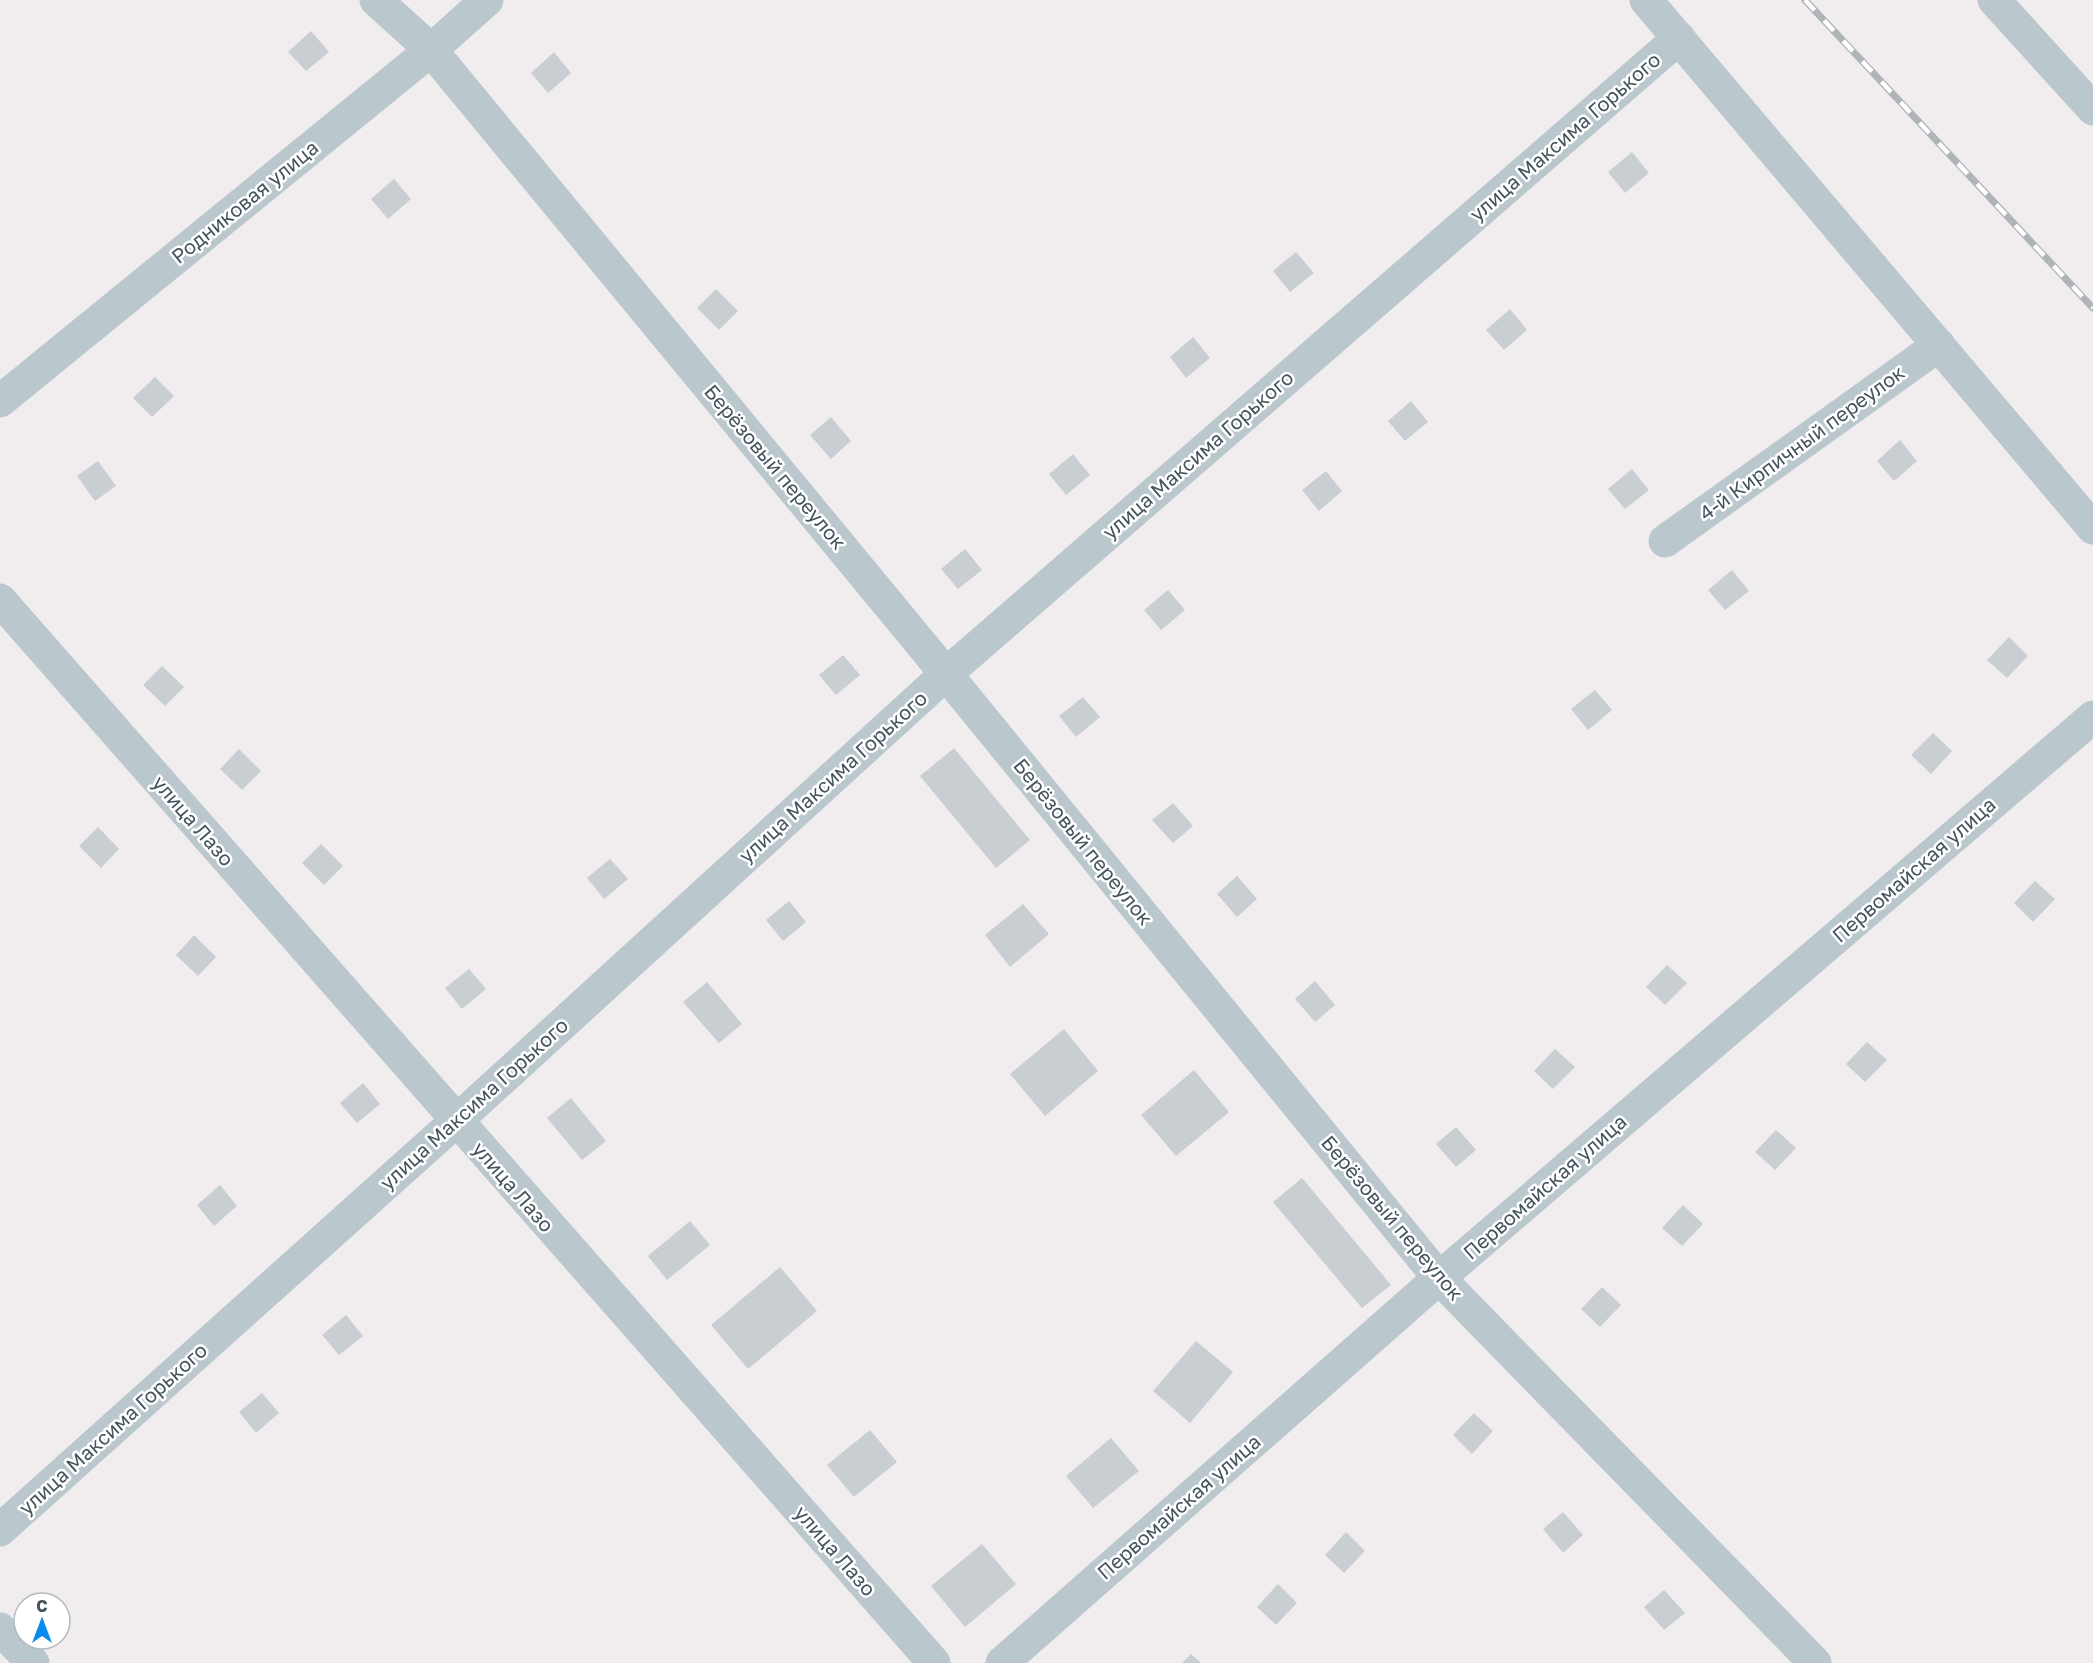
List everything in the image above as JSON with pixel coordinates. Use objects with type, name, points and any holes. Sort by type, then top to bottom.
[{"type":"street","name":"Берёзовый переулок","points":[[376,0],[431,50],[946,674],[1438,1278],[1815,1663]]},
{"type":"street","name":"Родниковая улица","points":[[0,401],[431,50],[487,0]]},
{"type":"street","points":[[1646,0],[2093,528]]},
{"type":"street","points":[[1995,0],[2093,109]]},
{"type":"street","name":"улица Максима Горького","points":[[0,1530],[456,1121],[946,674],[1679,38]]},
{"type":"street","name":"4-й Кирпичный переулок","points":[[1665,541],[1938,345]]},
{"type":"street","name":"улица Лазо","points":[[0,600],[934,1663]]},
{"type":"street","name":"Первомайская улица","points":[[1002,1663],[1438,1278],[2093,717]]},
{"type":"street","points":[[0,1629],[33,1663]]},
{"type":"building","points":[[311,31],[329,52],[306,71],[288,52]]},
{"type":"building","points":[[554,52],[571,73],[548,93],[531,73]]},
{"type":"building","points":[[1632,152],[1649,173],[1625,193],[1608,172]]},
{"type":"building","points":[[394,179],[411,199],[388,219],[371,199]]},
{"type":"building","points":[[1296,252],[1314,273],[1290,292],[1273,271]]},
{"type":"building","points":[[716,289],[738,311],[719,330],[697,308]]},
{"type":"building","points":[[1510,309],[1527,330],[1504,350],[1486,330]]},
{"type":"building","points":[[1193,337],[1210,358],[1186,378],[1170,357]]},
{"type":"building","points":[[155,377],[174,396],[152,417],[133,398]]},
{"type":"building","points":[[1411,401],[1428,422],[1405,441],[1388,421]]},
{"type":"building","points":[[831,417],[851,441],[831,459],[810,435]]},
{"type":"building","points":[[1900,440],[1917,461],[1894,481],[1877,461]]},
{"type":"building","points":[[1073,454],[1090,475],[1066,495],[1049,474]]},
{"type":"building","points":[[98,461],[116,486],[95,501],[77,476]]},
{"type":"building","points":[[1632,469],[1649,490],[1625,509],[1608,489]]},
{"type":"building","points":[[1326,471],[1342,491],[1319,511],[1302,490]]},
{"type":"building","points":[[965,549],[982,570],[958,589],[941,569]]},
{"type":"building","points":[[1732,570],[1749,591],[1725,610],[1708,590]]},
{"type":"building","points":[[1168,590],[1185,610],[1161,630],[1144,610]]},
{"type":"building","points":[[2009,637],[2028,656],[2007,678],[1987,660]]},
{"type":"building","points":[[843,655],[860,675],[836,695],[819,675]]},
{"type":"building","points":[[162,666],[184,687],[165,706],[143,685]]},
{"type":"building","points":[[1595,690],[1612,710],[1588,730],[1571,709]]},
{"type":"building","points":[[1083,697],[1100,717],[1076,737],[1059,716]]},
{"type":"building","points":[[1933,733],[1952,751],[1931,774],[1911,755]]},
{"type":"building","points":[[954,748],[1030,840],[996,868],[920,776]]},
{"type":"building","points":[[239,749],[261,771],[242,790],[220,769]]},
{"type":"building","points":[[1173,803],[1193,826],[1173,843],[1152,820]]},
{"type":"building","points":[[98,827],[119,849],[101,868],[79,846]]},
{"type":"building","points":[[321,844],[343,866],[324,885],[302,863]]},
{"type":"building","points":[[610,859],[628,879],[604,899],[587,878]]},
{"type":"building","points":[[1237,876],[1257,899],[1237,917],[1217,894]]},
{"type":"building","points":[[2035,881],[2055,899],[2033,922],[2014,903]]},
{"type":"building","points":[[789,901],[806,922],[783,941],[766,920]]},
{"type":"building","points":[[1023,904],[1049,934],[1010,967],[985,935]]},
{"type":"building","points":[[194,935],[216,957],[198,976],[176,955]]},
{"type":"building","points":[[1667,965],[1687,983],[1665,1005],[1646,987]]},
{"type":"building","points":[[469,969],[486,989],[462,1009],[445,988]]},
{"type":"building","points":[[1315,981],[1335,1005],[1315,1022],[1295,999]]},
{"type":"building","points":[[707,982],[742,1024],[719,1043],[683,1002]]},
{"type":"building","points":[[1064,1029],[1098,1071],[1045,1116],[1010,1074]]},
{"type":"building","points":[[1867,1042],[1887,1060],[1865,1082],[1846,1064]]},
{"type":"building","points":[[1555,1049],[1575,1067],[1553,1089],[1534,1071]]},
{"type":"building","points":[[1194,1070],[1229,1112],[1176,1156],[1141,1115]]},
{"type":"building","points":[[363,1083],[380,1104],[357,1123],[340,1103]]},
{"type":"building","points":[[571,1098],[606,1141],[582,1160],[547,1118]]},
{"type":"building","points":[[1456,1127],[1476,1150],[1456,1167],[1436,1144]]},
{"type":"building","points":[[1776,1130],[1796,1148],[1775,1170],[1755,1152]]},
{"type":"building","points":[[1302,1178],[1391,1285],[1362,1308],[1273,1202]]},
{"type":"building","points":[[220,1185],[237,1206],[214,1226],[197,1205]]},
{"type":"building","points":[[1683,1205],[1703,1224],[1682,1246],[1662,1228]]},
{"type":"building","points":[[690,1221],[710,1245],[667,1280],[648,1256]]},
{"type":"building","points":[[780,1267],[817,1311],[748,1369],[711,1325]]},
{"type":"building","points":[[1602,1287],[1621,1305],[1600,1327],[1581,1309]]},
{"type":"building","points":[[346,1315],[363,1336],[339,1355],[322,1335]]},
{"type":"building","points":[[1196,1341],[1233,1372],[1190,1423],[1153,1391]]},
{"type":"building","points":[[262,1393],[279,1413],[256,1433],[239,1412]]},
{"type":"building","points":[[1474,1413],[1493,1431],[1472,1454],[1453,1435]]},
{"type":"building","points":[[870,1430],[897,1462],[854,1497],[827,1465]]},
{"type":"building","points":[[1111,1438],[1139,1471],[1093,1508],[1066,1476]]},
{"type":"building","points":[[1563,1512],[1583,1535],[1563,1553],[1543,1529]]},
{"type":"building","points":[[1346,1532],[1365,1551],[1344,1573],[1325,1555]]},
{"type":"building","points":[[982,1544],[1016,1584],[965,1627],[931,1586]]},
{"type":"building","points":[[1278,1584],[1297,1603],[1276,1625],[1257,1607]]},
{"type":"building","points":[[1664,1590],[1685,1613],[1664,1630],[1644,1607]]},
{"type":"building","points":[[1191,1654],[1201,1663],[1182,1663]]},
{"type":"railway","points":[[1805,0],[2093,308]]}]
